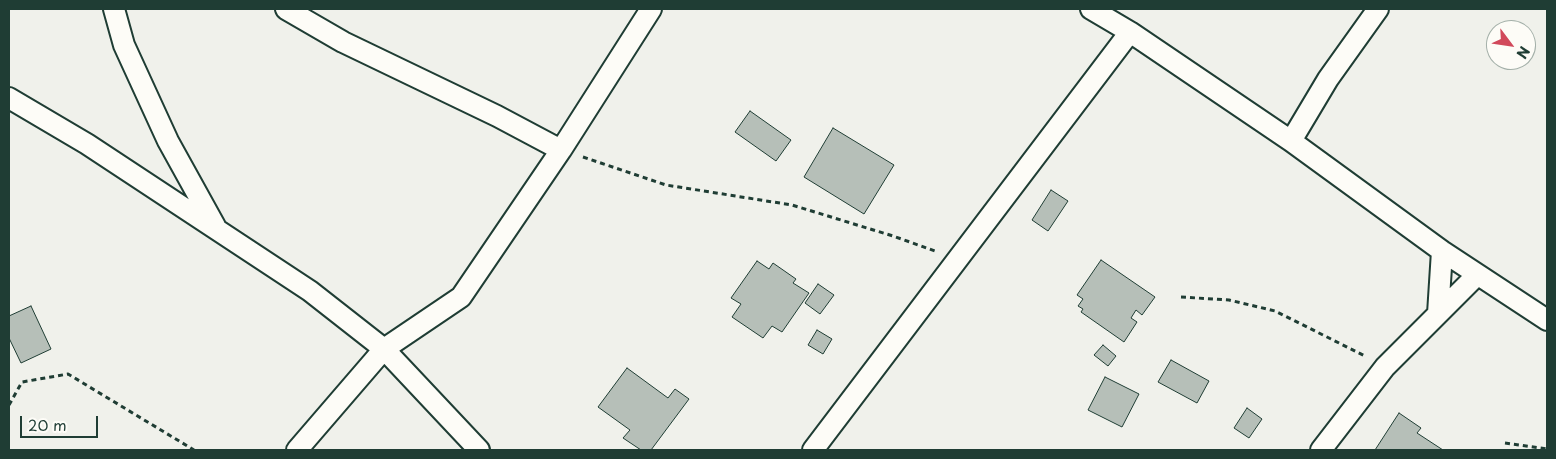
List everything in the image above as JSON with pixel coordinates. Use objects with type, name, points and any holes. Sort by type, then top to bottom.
[{"type":"street","points":[[114,9],[124,45],[168,141],[216,229]]},
{"type":"street","points":[[286,9],[343,42],[497,116],[561,150]]},
{"type":"street","points":[[297,450],[384,348],[461,297],[561,150],[650,9]]},
{"type":"street","points":[[1091,9],[1130,32],[1291,141],[1442,251],[1547,320]]},
{"type":"street","points":[[1291,141],[1328,79],[1378,9]]},
{"type":"street","points":[[813,450],[1130,32]]},
{"type":"street","points":[[9,98],[87,144],[310,291],[384,348],[479,450]]},
{"type":"street","points":[[1438,314],[1442,251]]},
{"type":"street","points":[[1321,450],[1385,368],[1477,275]]},
{"type":"path","points":[[561,150],[666,185],[792,205],[893,236],[958,260]]},
{"type":"path","points":[[1181,297],[1230,300],[1275,311],[1329,337],[1385,368]]},
{"type":"path","points":[[9,405],[22,382],[68,374],[194,450]]},
{"type":"path","points":[[1504,442],[1547,449]]},
{"type":"building","points":[[750,111],[791,140],[776,161],[735,132]]},
{"type":"building","points":[[833,128],[894,165],[864,214],[804,177]]},
{"type":"building","points":[[1051,190],[1068,201],[1048,231],[1032,220]]},
{"type":"building","points":[[1101,260],[1155,297],[1142,315],[1136,310],[1131,318],[1137,322],[1124,342],[1081,312],[1083,309],[1078,306],[1083,299],[1077,295]]},
{"type":"building","points":[[757,261],[769,269],[773,263],[796,279],[793,283],[809,293],[782,332],[772,326],[763,338],[732,317],[741,304],[731,298]]},
{"type":"building","points":[[818,284],[834,295],[820,314],[805,303]]},
{"type":"building","points":[[31,306],[51,349],[21,363],[9,338],[9,316]]},
{"type":"building","points":[[817,330],[832,339],[823,354],[808,345]]},
{"type":"building","points":[[1103,345],[1116,356],[1108,366],[1094,355]]},
{"type":"building","points":[[1171,360],[1209,381],[1197,403],[1158,382]]},
{"type":"building","points":[[627,368],[668,398],[675,389],[689,399],[651,450],[641,450],[623,438],[630,430],[598,407]]},
{"type":"building","points":[[1105,377],[1139,394],[1122,427],[1088,410]]},
{"type":"building","points":[[1247,408],[1262,419],[1249,438],[1234,428]]},
{"type":"building","points":[[1399,413],[1421,428],[1417,433],[1443,450],[1375,450]]}]
